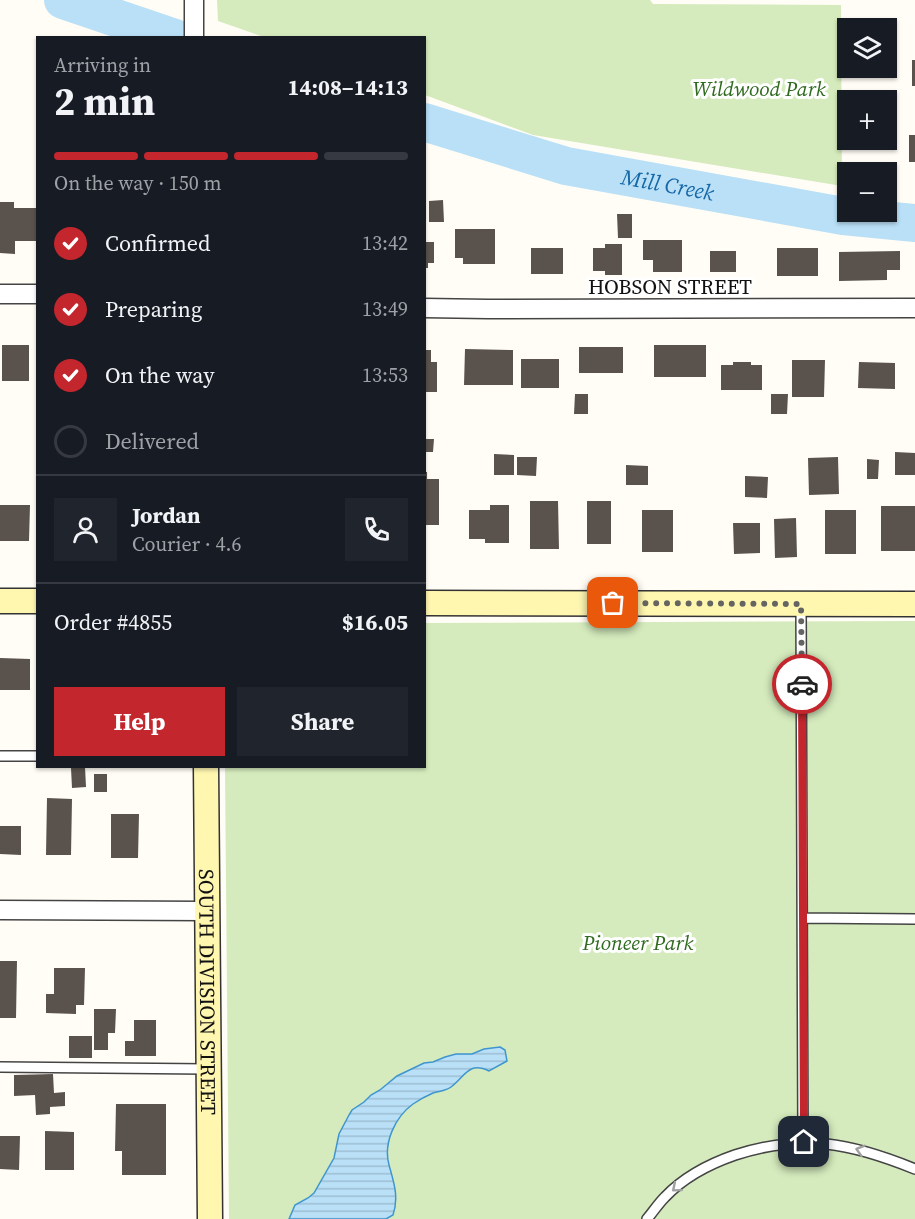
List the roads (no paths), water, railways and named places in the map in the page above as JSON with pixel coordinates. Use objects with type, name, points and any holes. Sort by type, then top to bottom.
[{"type":"main road","points":[[0,601],[36,601]]},
{"type":"main road","points":[[426,603],[915,604]]},
{"type":"main road","name":"SOUTH DIVISION STREET","points":[[206,768],[210,1219]]},
{"type":"street","points":[[194,5],[194,36]]},
{"type":"street","points":[[0,294],[36,294]]},
{"type":"street","name":"HOBSON STREET","points":[[426,308],[915,308]]},
{"type":"street","points":[[0,910],[206,911]]},
{"type":"lane","points":[[801,604],[804,1142]]},
{"type":"lane","points":[[0,756],[36,756]]},
{"type":"lane","points":[[803,918],[915,919]]},
{"type":"lane","points":[[0,1067],[209,1069]]},
{"type":"lane","points":[[647,1219],[665,1197],[691,1176],[716,1162],[752,1150],[780,1144],[804,1142],[850,1147],[915,1169]]},
{"type":"water","points":[[500,1047],[505,1050],[507,1061],[489,1071],[482,1068],[471,1069],[449,1088],[433,1093],[413,1104],[396,1123],[388,1148],[389,1165],[396,1196],[393,1215],[386,1219],[289,1219],[295,1205],[314,1193],[334,1158],[339,1134],[352,1110],[397,1076],[424,1063],[456,1054],[472,1054],[484,1049]]},
{"type":"waterway","name":"Mill Creek","points":[[63,0],[169,36]]},
{"type":"waterway","name":"Mill Creek","points":[[426,123],[566,166],[843,216],[915,223]]},
{"type":"park label","name":"Wildwood Park","points":[[759,88]]},
{"type":"park label","name":"Pioneer Park","points":[[638,942]]}]
